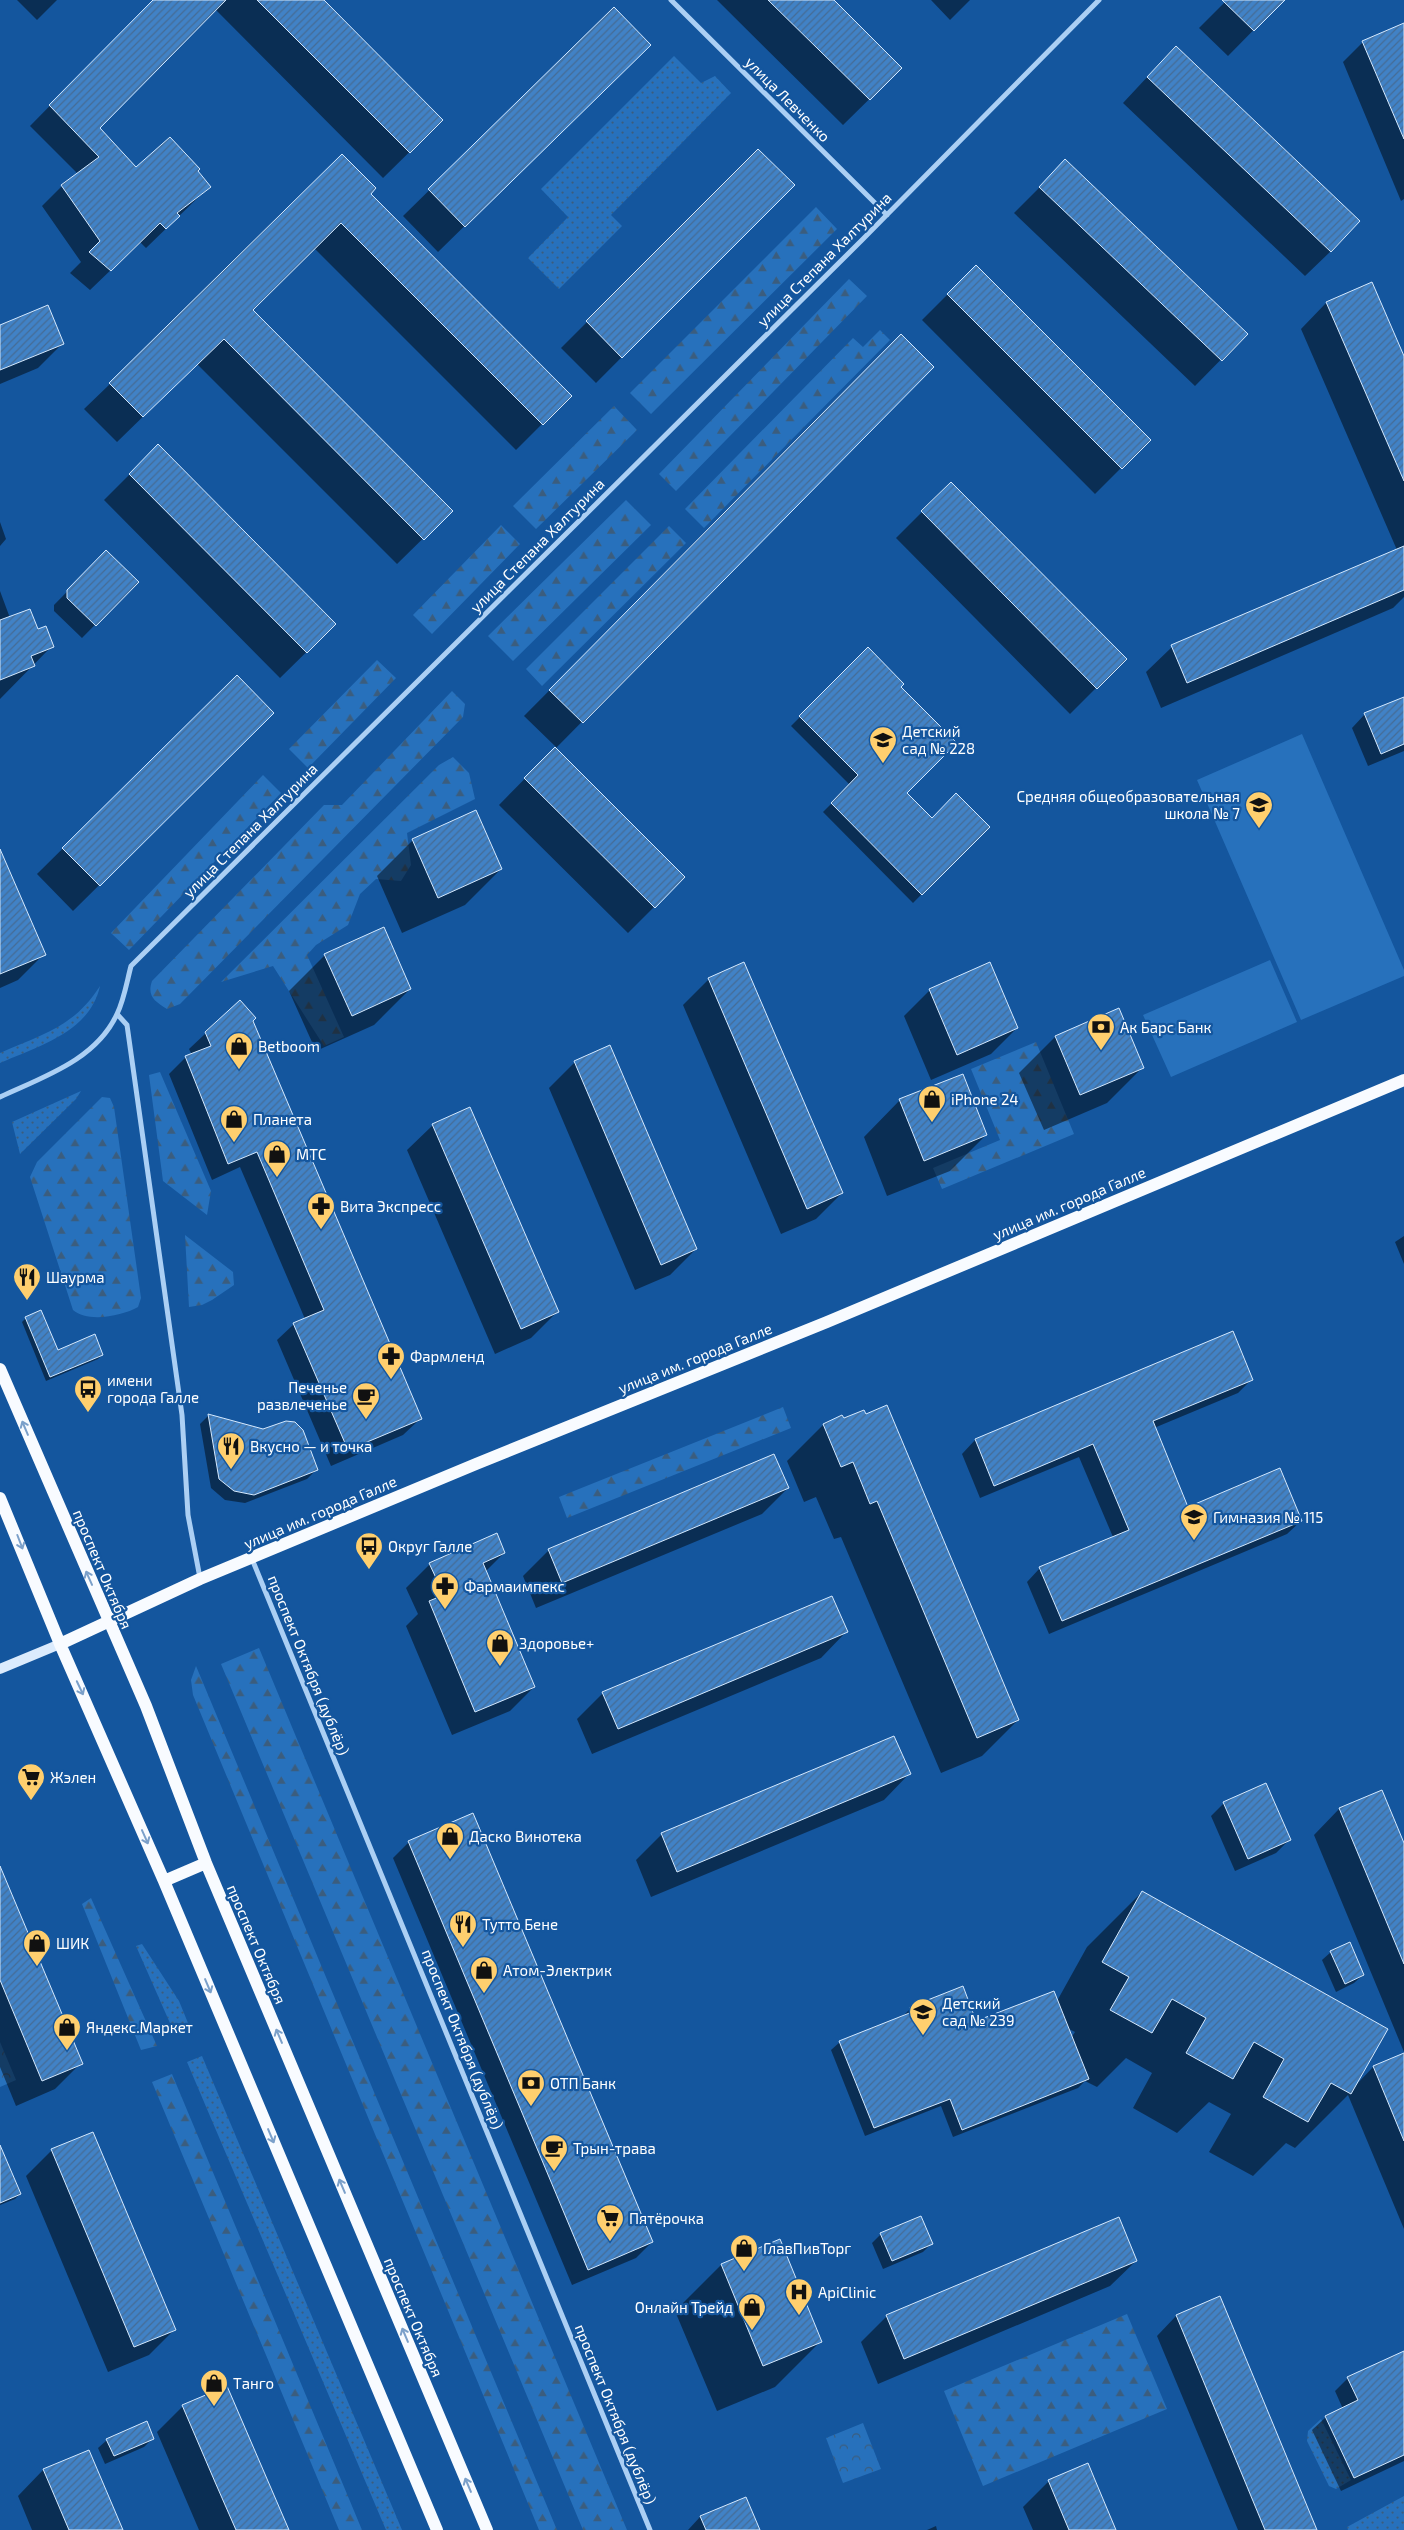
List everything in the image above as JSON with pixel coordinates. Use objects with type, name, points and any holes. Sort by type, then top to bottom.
[{"type":"main road","name":"улица им. города Галле","points":[[0,1669],[109,1622],[200,1579],[476,1464],[827,1322],[1404,1080]]},
{"type":"main road","name":"проспект Октября","points":[[1,1374],[146,1706],[206,1863],[486,2530]]},
{"type":"main road","points":[[0,1498],[60,1644],[164,1881],[437,2530]]},
{"type":"main road","points":[[164,1881],[206,1863]]},
{"type":"street","name":"улица Левченко","points":[[671,0],[887,215]]},
{"type":"street","name":"улица Степана Халтурина","points":[[0,1097],[52,1073],[96,1046],[117,1014],[131,966],[887,215],[1098,0]]},
{"type":"street","points":[[117,1014],[127,1025],[182,1415],[188,1515],[200,1579]]},
{"type":"street","name":"проспект Октября (дублёр)","points":[[252,1558],[650,2530]]},
{"type":"green space","points":[[674,56],[701,83],[715,76],[731,93],[611,215],[622,226],[559,289],[528,258],[568,217],[541,189]]},
{"type":"green space","points":[[816,207],[837,229],[651,414],[630,393]]},
{"type":"green space","points":[[849,279],[867,296],[676,491],[659,474]]},
{"type":"green space","points":[[880,330],[890,340],[704,528],[685,509],[853,338],[863,347]]},
{"type":"green space","points":[[614,406],[637,430],[536,529],[513,506]]},
{"type":"green space","points":[[626,500],[651,525],[513,661],[488,636]]},
{"type":"green space","points":[[501,525],[520,544],[432,634],[413,615]]},
{"type":"green space","points":[[669,526],[686,543],[542,686],[526,669]]},
{"type":"green space","points":[[377,660],[396,678],[308,768],[289,749]]},
{"type":"green space","points":[[452,691],[465,704],[463,717],[180,1004],[167,1009],[155,1001],[150,991],[152,981],[324,805],[342,805]]},
{"type":"green space","points":[[1302,734],[1404,970],[1404,976],[1301,1020],[1197,780]]},
{"type":"green space","points":[[453,757],[469,773],[475,799],[407,833],[411,865],[401,881],[376,879],[360,894],[348,925],[316,945],[307,955],[344,1037],[324,1046],[273,966],[221,982],[439,765]]},
{"type":"green space","points":[[263,775],[281,793],[129,950],[111,933]]},
{"type":"green space","points":[[1270,960],[1297,1022],[1171,1077],[1143,1015]]},
{"type":"green space","points":[[100,986],[94,1002],[86,1015],[74,1026],[46,1043],[0,1063],[0,1053],[44,1034],[68,1020],[90,1000]]},
{"type":"green space","points":[[1036,1042],[1074,1134],[942,1189],[933,1168],[1000,1140],[971,1069]]},
{"type":"green space","points":[[160,1072],[211,1191],[207,1215],[163,1181],[149,1075]]},
{"type":"green space","points":[[81,1091],[76,1099],[20,1154],[12,1122]]},
{"type":"green space","points":[[102,1097],[110,1098],[114,1107],[141,1298],[138,1307],[131,1310],[105,1317],[96,1317],[79,1314],[73,1310],[30,1177],[37,1162]]},
{"type":"green space","points":[[185,1235],[233,1272],[234,1285],[202,1305],[189,1307]]},
{"type":"green space","points":[[783,1407],[791,1428],[567,1518],[559,1497]]},
{"type":"green space","points":[[259,1648],[627,2530],[583,2530],[221,1664]]},
{"type":"green space","points":[[196,1666],[557,2530],[539,2530],[193,1695],[191,1680]]},
{"type":"green space","points":[[91,1898],[157,2046],[141,2050],[82,1904]]},
{"type":"green space","points":[[142,1944],[179,2001],[188,2023],[173,2030],[136,1946]]},
{"type":"green space","points":[[0,2042],[16,2080],[0,2087]]},
{"type":"green space","points":[[202,2056],[402,2530],[386,2530],[187,2062]]},
{"type":"green space","points":[[172,2074],[362,2530],[339,2530],[152,2082]]},
{"type":"green space","points":[[1127,2314],[1167,2409],[983,2486],[944,2391]]},
{"type":"green space","points":[[1321,2419],[1351,2480],[1336,2489],[1329,2486],[1307,2441],[1308,2431]]},
{"type":"green space","points":[[863,2423],[881,2469],[843,2483],[826,2438]]},
{"type":"green space","points":[[1404,2496],[1404,2530],[1348,2530],[1347,2527]]},
{"type":"building","points":[[153,0],[226,0],[100,128],[136,167],[170,137],[200,169],[198,171],[211,187],[177,213],[180,216],[166,229],[160,223],[111,271],[89,252],[100,241],[61,185],[99,157],[49,105]]},
{"type":"building","points":[[257,0],[324,0],[443,120],[410,153]]},
{"type":"building","points":[[768,0],[834,0],[902,68],[870,100]]},
{"type":"building","points":[[1222,0],[1285,0],[1254,31]]},
{"type":"building","points":[[614,7],[651,45],[465,227],[428,189]]},
{"type":"building","points":[[1404,23],[1404,139],[1362,41]]},
{"type":"building","points":[[1176,46],[1360,221],[1331,252],[1147,77]]},
{"type":"building","points":[[758,149],[795,185],[622,358],[586,321]]},
{"type":"building","points":[[342,154],[376,188],[371,194],[572,396],[543,425],[341,223],[253,310],[453,511],[424,540],[224,339],[143,417],[109,383]]},
{"type":"building","points":[[1065,159],[1248,334],[1222,361],[1039,187]]},
{"type":"building","points":[[976,265],[1151,440],[1122,469],[947,294]]},
{"type":"building","points":[[1372,282],[1404,356],[1404,481],[1326,302]]},
{"type":"building","points":[[48,305],[64,344],[0,370],[0,325]]},
{"type":"building","points":[[901,334],[934,367],[583,723],[549,690]]},
{"type":"building","points":[[158,444],[336,624],[307,653],[129,474]]},
{"type":"building","points":[[951,482],[1127,659],[1097,689],[921,511]]},
{"type":"building","points":[[1404,546],[1404,590],[1187,683],[1171,645]]},
{"type":"building","points":[[106,550],[139,582],[96,626],[67,598],[67,590]]},
{"type":"building","points":[[30,609],[38,629],[46,626],[54,647],[31,656],[35,666],[0,680],[0,620]]},
{"type":"building","points":[[868,647],[904,684],[901,687],[957,743],[907,793],[932,818],[956,793],[990,827],[922,895],[831,803],[858,775],[799,716]]},
{"type":"building","points":[[237,675],[274,713],[100,886],[62,848]]},
{"type":"building","points":[[1404,697],[1404,744],[1381,754],[1364,713]]},
{"type":"building","points":[[555,747],[685,877],[655,908],[524,778]]},
{"type":"building","points":[[476,810],[502,869],[438,898],[412,839]]},
{"type":"building","points":[[0,849],[46,955],[0,974]]},
{"type":"building","points":[[384,927],[411,989],[352,1016],[324,954]]},
{"type":"building","points":[[744,962],[843,1193],[807,1209],[708,978]]},
{"type":"building","points":[[990,962],[1018,1028],[957,1055],[929,989]]},
{"type":"building","points":[[240,1000],[256,1018],[253,1021],[422,1419],[348,1450],[293,1323],[324,1310],[257,1152],[228,1164],[185,1056],[211,1046],[205,1032]]},
{"type":"building","points":[[1119,1008],[1144,1068],[1080,1095],[1055,1036]]},
{"type":"building","points":[[610,1045],[697,1249],[661,1265],[574,1061]]},
{"type":"building","points":[[963,1074],[987,1135],[924,1161],[899,1099]]},
{"type":"building","points":[[470,1107],[559,1312],[521,1329],[432,1124]]},
{"type":"building","points":[[41,1310],[58,1350],[95,1334],[103,1355],[50,1377],[25,1317]]},
{"type":"building","points":[[1233,1331],[1253,1380],[1153,1421],[1188,1507],[1280,1468],[1302,1521],[1062,1621],[1039,1567],[1129,1530],[1093,1444],[994,1486],[975,1439]]},
{"type":"building","points":[[887,1405],[1019,1720],[977,1738],[877,1501],[870,1504],[853,1462],[841,1467],[823,1424],[842,1415],[844,1418],[864,1410],[866,1414]]},
{"type":"building","points":[[208,1414],[263,1429],[286,1421],[295,1422],[303,1430],[318,1470],[254,1495],[234,1491],[219,1479]]},
{"type":"building","points":[[774,1454],[789,1488],[562,1583],[548,1549]]},
{"type":"building","points":[[497,1533],[505,1553],[483,1563],[535,1687],[475,1712],[429,1601],[444,1595],[429,1563]]},
{"type":"building","points":[[832,1596],[848,1632],[618,1729],[602,1692]]},
{"type":"building","points":[[894,1736],[911,1774],[677,1872],[661,1833]]},
{"type":"building","points":[[1266,1783],[1291,1840],[1248,1859],[1223,1802]]},
{"type":"building","points":[[1382,1790],[1404,1843],[1404,1964],[1339,1808]]},
{"type":"building","points":[[473,1813],[653,2242],[588,2270],[408,1841]]},
{"type":"building","points":[[0,1866],[83,2064],[42,2081],[0,1980]]},
{"type":"building","points":[[1142,1891],[1388,2029],[1351,2094],[1331,2083],[1308,2122],[1263,2097],[1284,2059],[1254,2042],[1233,2079],[1186,2053],[1206,2018],[1172,1999],[1152,2033],[1110,2010],[1129,1977],[1102,1962]]},
{"type":"building","points":[[1350,1942],[1364,1975],[1345,1984],[1330,1951]]},
{"type":"building","points":[[963,1986],[976,2021],[1054,1991],[1089,2079],[962,2130],[950,2099],[874,2128],[839,2041],[912,2012],[910,2007]]},
{"type":"building","points":[[1404,2053],[1404,2141],[1373,2066]]},
{"type":"building","points":[[93,2132],[176,2330],[134,2347],[51,2149]]},
{"type":"building","points":[[0,2145],[21,2194],[0,2203]]},
{"type":"building","points":[[921,2216],[933,2244],[892,2261],[880,2233]]},
{"type":"building","points":[[1119,2217],[1137,2261],[904,2359],[886,2315]]},
{"type":"building","points":[[780,2239],[822,2342],[763,2366],[721,2264]]},
{"type":"building","points":[[1220,2296],[1317,2530],[1265,2530],[1176,2315]]},
{"type":"building","points":[[1404,2351],[1404,2455],[1354,2478],[1325,2416],[1358,2400],[1347,2377]]},
{"type":"building","points":[[227,2386],[289,2530],[236,2530],[215,2482],[182,2405]]},
{"type":"building","points":[[147,2421],[154,2439],[114,2456],[106,2439]]},
{"type":"building","points":[[89,2450],[123,2530],[69,2530],[43,2469]]},
{"type":"building","points":[[1088,2463],[1116,2530],[1069,2530],[1048,2480]]},
{"type":"building","points":[[746,2497],[760,2530],[706,2530],[700,2516]]},
{"type":"place","name":"Детский сад № 228","points":[[883,764]]},
{"type":"place","name":"Средняя общеобразовательная школа № 7","points":[[1259,829]]},
{"type":"place","name":"Ак Барс Банк","points":[[1101,1051]]},
{"type":"place","name":"Betboom","points":[[239,1070]]},
{"type":"place","name":"iPhone 24","points":[[932,1123]]},
{"type":"place","name":"Планета","points":[[234,1143]]},
{"type":"place","name":"МТС","points":[[277,1178]]},
{"type":"place","name":"Вита Экспресс","points":[[321,1230]]},
{"type":"place","name":"Шаурма","points":[[27,1301]]},
{"type":"place","name":"Фармленд","points":[[391,1380]]},
{"type":"place","name":"имени города Галле","points":[[88,1413]]},
{"type":"place","name":"Печенье развлеченье","points":[[366,1420]]},
{"type":"place","name":"Вкусно — и точка","points":[[231,1470]]},
{"type":"place","name":"Гимназия № 115","points":[[1194,1541]]},
{"type":"place","name":"Округ Галле","points":[[369,1570]]},
{"type":"place","name":"Фармаимпекс","points":[[445,1610]]},
{"type":"place","name":"Здоровье+","points":[[500,1667]]},
{"type":"place","name":"Жэлен","points":[[31,1801]]},
{"type":"place","name":"Даско Винотека","points":[[450,1860]]},
{"type":"place","name":"Тутто Бене","points":[[463,1948]]},
{"type":"place","name":"ШИК","points":[[37,1967]]},
{"type":"place","name":"Атом-Электрик","points":[[484,1994]]},
{"type":"place","name":"Детский сад № 239","points":[[923,2036]]},
{"type":"place","name":"Яндекс.Маркет","points":[[67,2051]]},
{"type":"place","name":"ОТП Банк","points":[[531,2107]]},
{"type":"place","name":"Трын-трава","points":[[554,2172]]},
{"type":"place","name":"Пятёрочка","points":[[610,2242]]},
{"type":"place","name":"ГлавПивТорг","points":[[744,2272]]},
{"type":"place","name":"ApiClinic","points":[[799,2316]]},
{"type":"place","name":"Онлайн Трейд","points":[[752,2331]]},
{"type":"place","name":"Танго","points":[[214,2407]]}]
